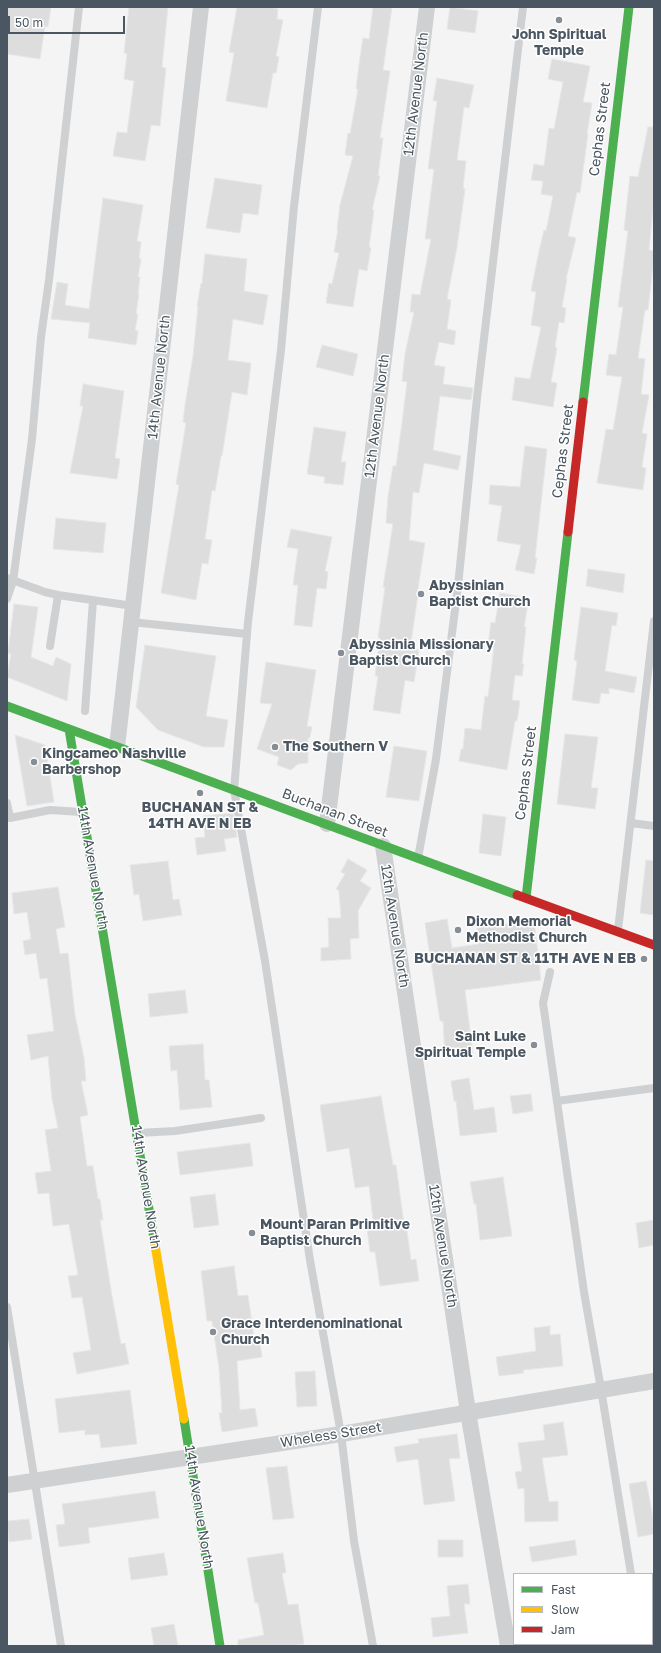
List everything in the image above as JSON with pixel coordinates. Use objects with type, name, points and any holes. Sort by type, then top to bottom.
[{"type":"street","name":"14th Avenue North","points":[[117,747],[201,7]]},
{"type":"street","name":"12th Avenue North","points":[[326,824],[427,7]]},
{"type":"street","name":"Cephas Street","points":[[526,898],[628,7]]},
{"type":"street","name":"Buchanan Street","points":[[7,706],[654,945]]},
{"type":"street","name":"14th Avenue North","points":[[69,729],[191,1458],[220,1646]]},
{"type":"street","name":"12th Avenue North","points":[[383,846],[468,1412],[508,1646]]},
{"type":"street","name":"Wheless Street","points":[[7,1485],[191,1458],[654,1381]]},
{"type":"lane","points":[[7,599],[32,439],[41,337],[50,272],[79,7]]},
{"type":"lane","points":[[318,7],[294,206],[281,350],[247,634],[234,790],[265,961],[310,1260],[340,1434],[354,1541],[373,1646]]},
{"type":"lane","points":[[418,859],[436,760],[458,586],[477,398],[523,7]]},
{"type":"lane","points":[[10,580],[44,592],[93,601],[132,614],[247,634]]},
{"type":"lane","points":[[50,646],[58,595]]},
{"type":"lane","points":[[85,711],[93,601]]},
{"type":"lane","points":[[618,932],[654,621]]},
{"type":"lane","points":[[7,803],[10,818],[50,810],[83,812]]},
{"type":"lane","points":[[631,823],[654,826]]},
{"type":"lane","points":[[550,972],[543,1003],[584,1292],[631,1573]]},
{"type":"lane","points":[[558,1101],[654,1088]]},
{"type":"lane","points":[[137,1133],[175,1131],[261,1118]]},
{"type":"lane","points":[[7,1307],[62,1646]]},
{"type":"building","points":[[7,7],[51,7],[48,27],[45,26],[40,59],[7,54]]},
{"type":"building","points":[[129,7],[168,7],[162,67],[166,68],[160,126],[151,125],[145,161],[113,156],[117,132],[127,133],[134,81],[124,79],[127,54],[124,53]]},
{"type":"building","points":[[237,7],[269,7],[278,9],[277,19],[283,20],[276,56],[279,57],[276,73],[273,73],[267,108],[226,101],[234,53],[229,52]]},
{"type":"building","points":[[373,7],[392,7],[383,70],[390,71],[380,138],[383,138],[378,176],[380,176],[372,210],[374,210],[369,247],[371,248],[367,271],[359,269],[353,307],[326,303],[329,283],[332,284],[339,253],[334,252],[340,205],[353,156],[345,155],[348,133],[350,134],[358,89],[356,89],[363,38],[369,39]]},
{"type":"building","points":[[450,7],[478,11],[475,33],[447,29]]},
{"type":"building","points":[[552,59],[590,66],[583,102],[592,103],[580,193],[577,192],[568,236],[576,238],[566,279],[562,307],[566,308],[564,323],[559,322],[555,347],[557,348],[551,382],[557,383],[553,407],[512,400],[515,377],[530,379],[541,327],[531,325],[536,292],[531,291],[539,251],[544,230],[546,231],[553,196],[541,194],[543,181],[531,180],[534,164],[544,166],[549,128],[554,129],[563,82],[548,79]]},
{"type":"building","points":[[437,78],[474,85],[469,108],[464,107],[457,160],[466,161],[463,188],[465,189],[457,247],[447,299],[451,300],[447,329],[456,331],[454,345],[439,342],[434,365],[445,367],[443,384],[473,388],[471,400],[440,396],[433,450],[461,456],[458,470],[424,463],[419,493],[413,492],[409,540],[425,543],[410,649],[419,650],[414,682],[405,680],[400,714],[373,710],[378,676],[375,676],[380,638],[378,638],[385,587],[383,587],[393,524],[386,523],[388,496],[393,466],[396,466],[407,382],[402,381],[405,354],[414,312],[410,312],[412,294],[420,295],[431,239],[425,239],[434,169],[428,169],[437,101],[433,101]]},
{"type":"building","points":[[648,127],[654,127],[654,199],[649,250],[654,251],[654,257],[648,310],[645,310],[638,358],[645,359],[641,394],[649,395],[642,433],[647,434],[642,467],[646,468],[643,490],[597,483],[606,429],[613,430],[622,377],[606,375],[609,354],[616,355],[623,307],[618,307],[628,231],[624,230],[630,176],[638,177]]},
{"type":"building","points":[[215,178],[262,185],[258,215],[243,213],[240,233],[206,228]]},
{"type":"building","points":[[103,198],[143,205],[137,241],[141,242],[139,258],[141,259],[138,277],[140,277],[136,314],[138,314],[135,330],[138,331],[136,345],[88,338],[90,323],[51,319],[57,282],[68,284],[65,305],[89,309]]},
{"type":"building","points":[[205,254],[247,259],[244,291],[268,295],[263,325],[233,319],[228,360],[251,363],[249,380],[247,395],[232,392],[215,491],[212,490],[205,539],[212,540],[208,564],[202,563],[196,600],[161,593],[179,485],[176,484],[186,423],[183,422],[193,356],[197,306],[201,283],[202,284]]},
{"type":"building","points":[[322,345],[358,354],[353,376],[316,367]]},
{"type":"building","points":[[83,384],[124,391],[115,458],[120,459],[117,479],[70,473],[83,406],[80,406]]},
{"type":"building","points":[[314,427],[346,432],[341,462],[346,462],[343,485],[324,483],[325,477],[307,474]]},
{"type":"building","points":[[525,446],[547,449],[535,558],[537,558],[534,574],[515,570],[521,545],[497,541],[502,506],[489,504],[490,485],[520,487]]},
{"type":"building","points":[[56,518],[106,523],[103,553],[53,549]]},
{"type":"building","points":[[291,529],[332,537],[325,571],[328,572],[326,589],[317,588],[312,627],[294,625],[298,585],[293,585],[298,549],[287,547]]},
{"type":"building","points":[[588,569],[625,574],[623,593],[586,586]]},
{"type":"building","points":[[500,593],[529,598],[524,627],[526,627],[522,676],[515,675],[512,700],[520,701],[517,721],[515,721],[507,770],[459,761],[461,749],[463,749],[465,728],[481,730],[485,696],[488,697],[494,647],[488,646],[491,622],[495,623]]},
{"type":"building","points":[[14,604],[38,607],[31,657],[53,666],[56,657],[71,664],[67,701],[7,677],[11,654],[8,653]]},
{"type":"building","points":[[581,607],[618,613],[616,626],[612,625],[605,671],[637,677],[634,693],[609,688],[609,694],[601,693],[599,704],[572,700],[577,661],[574,660]]},
{"type":"building","points":[[145,645],[216,656],[206,716],[228,720],[224,747],[204,747],[158,730],[136,707]]},
{"type":"building","points":[[266,662],[316,670],[307,726],[312,727],[310,737],[308,739],[308,763],[298,764],[291,770],[277,765],[279,757],[257,749],[272,704],[260,703]]},
{"type":"building","points":[[565,734],[598,737],[591,788],[598,788],[595,809],[557,804]]},
{"type":"building","points":[[15,735],[45,745],[54,802],[27,806]]},
{"type":"building","points":[[394,746],[427,751],[419,801],[386,797]]},
{"type":"building","points":[[233,813],[237,837],[224,839],[226,851],[197,855],[195,838],[205,837],[203,816]]},
{"type":"building","points":[[483,814],[506,817],[501,856],[479,853]]},
{"type":"building","points":[[348,859],[367,870],[360,881],[371,888],[358,911],[359,938],[350,939],[351,959],[321,961],[321,948],[329,947],[328,918],[341,918],[339,891],[336,889],[345,874],[341,872]]},
{"type":"building","points":[[646,860],[654,861],[654,915],[640,913]]},
{"type":"building","points":[[168,861],[173,900],[179,899],[182,915],[143,921],[139,894],[134,895],[130,865]]},
{"type":"building","points":[[58,887],[65,927],[56,929],[60,954],[68,953],[75,1015],[84,1058],[86,1081],[81,1081],[88,1115],[80,1117],[87,1166],[93,1166],[98,1199],[100,1199],[103,1220],[100,1220],[112,1296],[121,1344],[125,1343],[129,1364],[77,1374],[73,1353],[91,1350],[82,1297],[72,1298],[68,1276],[78,1275],[69,1224],[53,1226],[49,1193],[38,1194],[35,1173],[51,1171],[45,1130],[58,1128],[52,1099],[48,1056],[31,1060],[27,1035],[54,1031],[47,978],[40,979],[36,953],[25,955],[23,941],[31,939],[27,912],[14,914],[12,893]]},
{"type":"building","points":[[447,919],[452,948],[479,944],[477,927],[534,920],[541,980],[465,990],[473,1055],[445,1056],[443,1021],[440,1021],[425,923]]},
{"type":"building","points":[[185,990],[188,1013],[150,1017],[148,994]]},
{"type":"building","points":[[203,1044],[205,1080],[209,1080],[212,1107],[180,1110],[177,1070],[171,1071],[169,1046]]},
{"type":"building","points":[[469,1078],[474,1110],[494,1107],[497,1132],[460,1136],[456,1101],[454,1101],[451,1081]]},
{"type":"building","points":[[531,1094],[533,1111],[513,1114],[510,1096]]},
{"type":"building","points":[[381,1096],[393,1165],[396,1165],[404,1224],[406,1224],[411,1260],[416,1259],[419,1281],[380,1286],[375,1252],[370,1252],[367,1229],[374,1228],[369,1186],[355,1188],[349,1148],[327,1152],[320,1105]]},
{"type":"building","points":[[250,1143],[253,1166],[180,1175],[177,1152]]},
{"type":"building","points":[[503,1177],[512,1236],[480,1240],[476,1204],[474,1204],[470,1182]]},
{"type":"building","points":[[215,1194],[219,1225],[194,1228],[190,1197]]},
{"type":"building","points":[[654,1220],[654,1245],[639,1248],[636,1223]]},
{"type":"building","points":[[234,1266],[238,1296],[248,1295],[254,1338],[259,1337],[262,1357],[237,1361],[240,1410],[255,1408],[258,1426],[222,1432],[219,1413],[222,1413],[219,1368],[212,1321],[207,1321],[201,1271]]},
{"type":"building","points":[[550,1326],[550,1335],[560,1334],[563,1366],[523,1370],[524,1373],[499,1376],[496,1357],[536,1351],[534,1328]]},
{"type":"building","points":[[315,1371],[317,1406],[297,1407],[295,1372]]},
{"type":"building","points":[[130,1390],[137,1444],[101,1448],[99,1434],[85,1435],[85,1430],[59,1433],[55,1399]]},
{"type":"building","points":[[563,1422],[568,1455],[542,1458],[549,1502],[558,1501],[558,1521],[525,1522],[524,1488],[518,1489],[515,1472],[522,1471],[518,1443],[545,1440],[543,1425]]},
{"type":"building","points":[[457,1434],[460,1458],[449,1459],[455,1501],[424,1505],[418,1459],[397,1462],[394,1447],[419,1443],[418,1439]]},
{"type":"building","points":[[287,1466],[294,1518],[273,1520],[266,1468]]},
{"type":"building","points":[[646,1481],[654,1522],[654,1534],[638,1537],[629,1484]]},
{"type":"building","points":[[155,1491],[159,1518],[88,1528],[90,1543],[59,1547],[56,1525],[65,1524],[62,1504]]},
{"type":"building","points":[[29,1519],[32,1539],[9,1542],[7,1521]]},
{"type":"building","points":[[438,1540],[463,1540],[463,1557],[438,1557]]},
{"type":"building","points":[[575,1540],[577,1555],[532,1562],[529,1547]]},
{"type":"building","points":[[164,1553],[168,1575],[131,1580],[128,1558]]},
{"type":"building","points":[[283,1553],[286,1573],[282,1573],[288,1605],[298,1604],[304,1644],[291,1646],[238,1646],[238,1640],[264,1635],[258,1603],[255,1603],[247,1558]]},
{"type":"building","points":[[468,1584],[470,1604],[464,1604],[468,1633],[433,1637],[431,1618],[450,1616],[447,1586]]},
{"type":"building","points":[[174,1624],[178,1646],[154,1646],[151,1628]]},
{"type":"traffic: fast","points":[[583,402],[629,7]]},
{"type":"traffic: fast","points":[[526,898],[568,532]]},
{"type":"traffic: fast","points":[[7,706],[517,895]]},
{"type":"traffic: fast","points":[[69,729],[155,1245]]},
{"type":"traffic: fast","points":[[184,1419],[220,1646]]},
{"type":"traffic: slow","points":[[155,1245],[184,1419]]},
{"type":"traffic: jam","points":[[568,532],[583,402]]},
{"type":"traffic: jam","points":[[517,895],[654,945]]},
{"type":"place","name":"John Spiritual Temple","points":[[559,20]]},
{"type":"place","name":"Abyssinian Baptist Church","points":[[421,594]]},
{"type":"place","name":"Abyssinia Missionary Baptist Church","points":[[341,653]]},
{"type":"place","name":"The Southern V","points":[[275,747]]},
{"type":"place","name":"Kingcameo Nashville Barbershop","points":[[34,762]]},
{"type":"place","name":"BUCHANAN ST & 14TH AVE N EB","points":[[200,793]]},
{"type":"place","name":"Dixon Memorial Methodist Church","points":[[458,930]]},
{"type":"place","name":"BUCHANAN ST & 11TH AVE N EB","points":[[644,959]]},
{"type":"place","name":"Saint Luke Spiritual Temple","points":[[534,1045]]},
{"type":"place","name":"Mount Paran Primitive Baptist Church","points":[[252,1233]]},
{"type":"place","name":"Grace Interdenominational Church","points":[[213,1332]]}]
